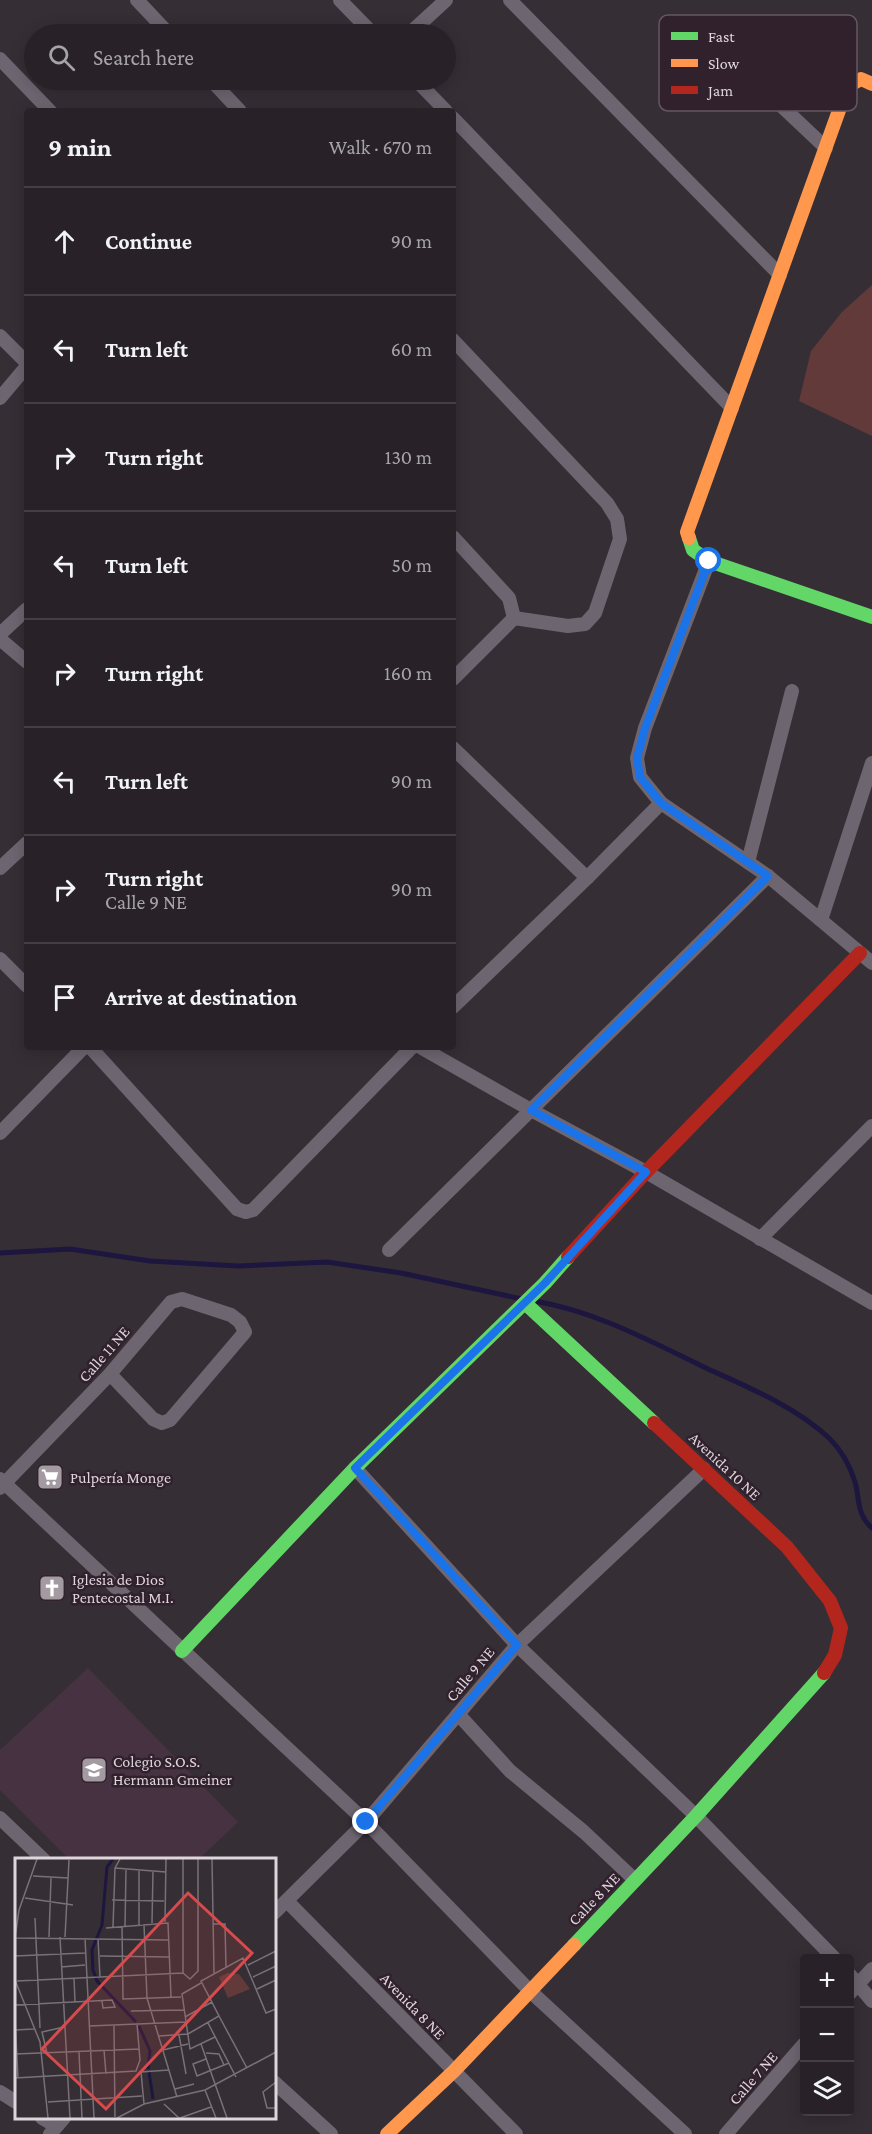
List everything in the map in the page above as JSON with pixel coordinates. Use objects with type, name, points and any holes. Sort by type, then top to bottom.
[{"type":"street","points":[[137,0],[160,24]]},
{"type":"street","points":[[340,0],[363,24]]},
{"type":"street","points":[[419,24],[446,0]]},
{"type":"street","points":[[510,0],[780,275]]},
{"type":"street","points":[[0,59],[24,84]]},
{"type":"street","points":[[857,81],[861,79],[872,84]]},
{"type":"street","points":[[30,90],[47,108]]},
{"type":"street","points":[[220,90],[237,108]]},
{"type":"street","points":[[426,90],[443,108]]},
{"type":"street","points":[[787,111],[826,148]]},
{"type":"street","points":[[839,111],[687,532],[693,550],[709,561],[872,617]]},
{"type":"street","points":[[456,121],[732,408]]},
{"type":"street","points":[[0,336],[24,361]]},
{"type":"street","points":[[456,343],[607,503],[617,519],[620,539],[595,613],[585,624],[568,626],[514,618]]},
{"type":"street","points":[[0,398],[24,368]]},
{"type":"street","points":[[456,540],[509,598],[514,618]]},
{"type":"street","points":[[709,561],[645,728],[637,758],[640,777],[661,803],[768,876],[872,963]]},
{"type":"street","points":[[0,634],[24,612]]},
{"type":"street","points":[[456,676],[514,618]]},
{"type":"street","points":[[0,639],[24,659]]},
{"type":"street","points":[[748,862],[792,691]]},
{"type":"street","points":[[456,751],[587,878]]},
{"type":"street","points":[[821,920],[872,763]]},
{"type":"street","points":[[456,1004],[661,803]]},
{"type":"street","points":[[0,868],[24,846]]},
{"type":"street","points":[[390,1250],[768,876]]},
{"type":"street","points":[[182,1651],[355,1468],[545,1283],[646,1172],[860,953]]},
{"type":"street","points":[[0,959],[24,983]]},
{"type":"street","points":[[0,1133],[81,1050]]},
{"type":"street","points":[[93,1050],[237,1209],[246,1212],[253,1210],[409,1050]]},
{"type":"street","points":[[425,1050],[646,1172],[872,1303]]},
{"type":"street","points":[[760,1239],[872,1126]]},
{"type":"street","name":"Calle 11 NE","points":[[2,1483],[110,1374],[171,1302],[182,1299],[231,1315],[240,1322],[245,1332],[170,1420],[162,1423],[153,1419],[110,1374]]},
{"type":"street","name":"Avenida 10 NE","points":[[525,1303],[787,1547],[830,1601],[841,1628],[835,1655],[818,1681]]},
{"type":"street","points":[[355,1468],[517,1645],[696,1816],[829,1954]]},
{"type":"street","name":"Calle 9 NE","points":[[276,1911],[366,1822],[517,1645],[704,1469]]},
{"type":"street","points":[[2,1483],[366,1822],[529,1990],[685,2134]]},
{"type":"street","name":"Calle 8 NE","points":[[387,2134],[454,2071],[696,1816],[818,1681]]},
{"type":"street","points":[[458,1714],[510,1772],[584,1832],[635,1880]]},
{"type":"street","points":[[3,1827],[42,1858]]},
{"type":"street","name":"Avenida 8 NE","points":[[287,1901],[516,2134]]},
{"type":"street","points":[[854,1982],[872,1969]]},
{"type":"street","points":[[854,1986],[872,2001]]},
{"type":"street","name":"Calle 7 NE","points":[[726,2134],[800,2049]]},
{"type":"street","points":[[276,2084],[331,2134]]},
{"type":"street","points":[[0,2092],[15,2101]]},
{"type":"shaded area","points":[[872,285],[872,436],[799,401],[811,351],[842,312]]},
{"type":"shaded area","name":"Colegio S.O.S. Hermann Gmeiner","points":[[88,1668],[238,1822],[200,1858],[68,1858],[0,1790],[0,1750]]},
{"type":"waterway","points":[[0,1253],[70,1249],[150,1261],[238,1266],[327,1262],[401,1273],[522,1299]]},
{"type":"waterway","points":[[534,1301],[579,1312],[645,1338],[756,1391],[803,1418],[830,1439],[842,1454],[855,1482],[863,1517],[872,1528]]},
{"type":"traffic: fast","points":[[689,538],[693,550],[709,561],[872,617]]},
{"type":"traffic: fast","points":[[182,1651],[355,1468],[545,1283],[568,1257]]},
{"type":"traffic: fast","points":[[525,1303],[654,1423]]},
{"type":"traffic: fast","points":[[574,1945],[696,1816],[824,1673]]},
{"type":"traffic: slow","points":[[857,81],[861,79],[872,84]]},
{"type":"traffic: slow","points":[[689,538],[687,532],[839,111]]},
{"type":"traffic: slow","points":[[387,2134],[454,2071],[574,1945]]},
{"type":"traffic: jam","points":[[568,1257],[646,1172],[860,953]]},
{"type":"traffic: jam","points":[[654,1423],[787,1547],[830,1601],[841,1628],[835,1655],[824,1673]]},
{"type":"place","name":"Pulpería Monge","points":[[50,1477]]},
{"type":"place","name":"Iglesia de Dios Pentecostal M.I.","points":[[52,1588]]},
{"type":"place","name":"Colegio S.O.S. Hermann Gmeiner","points":[[94,1770]]},
{"type":"route","points":[[366,1822],[517,1645],[355,1468],[545,1283],[646,1172],[531,1110],[768,876],[661,803],[640,777],[637,758],[645,728],[709,561]]}]
